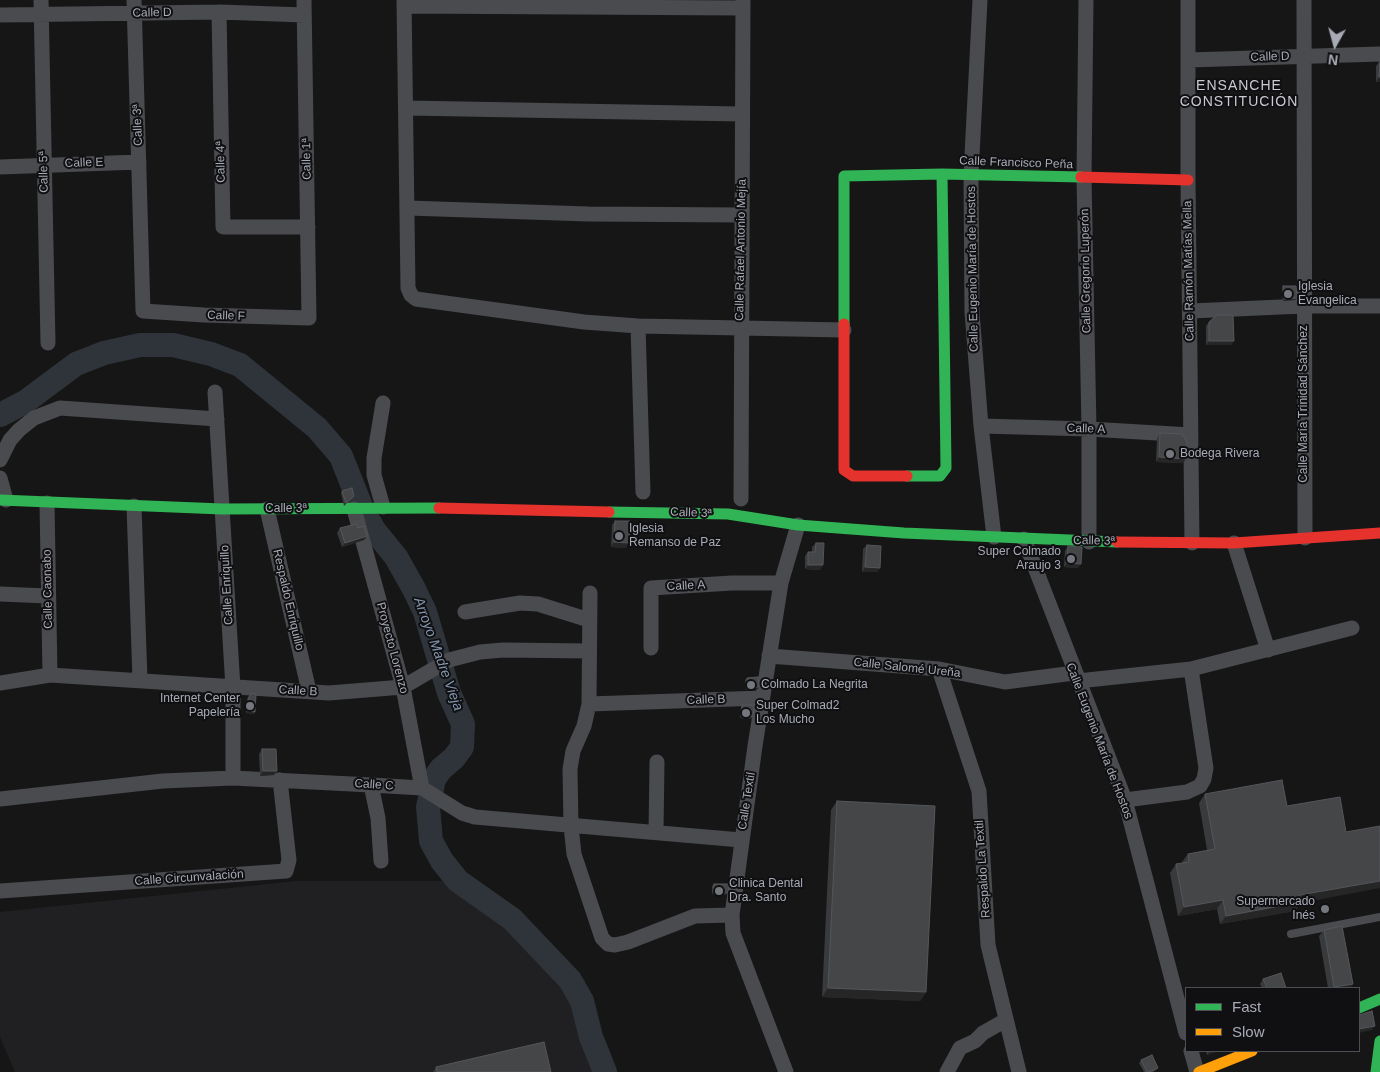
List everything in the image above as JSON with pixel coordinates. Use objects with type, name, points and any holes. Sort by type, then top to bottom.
[{"type":"street","name":"Calle Eugenio María de Hostos","points":[[980,0],[971,175],[972,312],[981,426],[994,537]]},
{"type":"street","name":"Calle Gregorio Luperón","points":[[1086,0],[1084,178],[1090,429],[1089,542]]},
{"type":"street","name":"Calle Ramón Matías Mella","points":[[1188,0],[1192,543]]},
{"type":"street","name":"Calle María Trinidad Sánchez","points":[[1304,0],[1303,306],[1305,538]]},
{"type":"street","points":[[743,4],[404,3],[407,108],[408,288],[411,296],[416,299],[584,322],[638,326],[844,330],[844,470],[853,476],[942,475],[946,468],[942,174]]},
{"type":"street","name":"Calle Rafael Antonio Mejía","points":[[741,500],[740,327],[743,4]]},
{"type":"street","name":"Calle D","points":[[0,15],[41,8],[134,7],[219,12],[304,7]]},
{"type":"street","name":"Calle 3ª","points":[[134,7],[143,311]]},
{"type":"street","name":"Calle 1ª","points":[[304,7],[309,318]]},
{"type":"street","name":"Calle 5ª","points":[[41,8],[48,343]]},
{"type":"street","name":"Calle 4ª","points":[[219,12],[223,227],[308,227]]},
{"type":"street","name":"Calle D","points":[[1189,60],[1380,54]]},
{"type":"street","points":[[407,108],[741,114]]},
{"type":"street","name":"Calle E","points":[[0,167],[139,162]]},
{"type":"street","name":"Calle Francisco Peña","points":[[844,330],[844,176],[942,174],[1188,180]]},
{"type":"street","points":[[408,208],[588,214],[742,215]]},
{"type":"street","points":[[1191,311],[1303,306],[1380,306]]},
{"type":"street","name":"Calle F","points":[[143,311],[309,318]]},
{"type":"street","points":[[638,326],[643,492]]},
{"type":"street","name":"Calle Enriquillo","points":[[215,392],[233,688],[233,778]]},
{"type":"street","points":[[380,507],[374,475],[374,458],[384,403]]},
{"type":"street","points":[[0,460],[10,440],[24,426],[34,418],[60,408],[216,419]]},
{"type":"street","name":"Calle A","points":[[981,426],[1090,429],[1191,435]]},
{"type":"street","points":[[0,478],[3,500]]},
{"type":"street","name":"Calle 3ª","points":[[3,500],[222,509],[354,509],[380,507],[728,514],[798,525],[904,534],[1089,542],[1234,543],[1380,533]]},
{"type":"street","name":"Calle Caonabo","points":[[47,503],[47,596],[50,675]]},
{"type":"street","points":[[134,506],[140,680]]},
{"type":"street","name":"Respaldo Enriquillo","points":[[267,509],[309,691]]},
{"type":"street","name":"Proyecto Lorenzo","points":[[354,509],[403,687],[422,788]]},
{"type":"street","name":"Calle Textil","points":[[786,1072],[733,933],[732,915],[768,656],[781,584],[798,525]]},
{"type":"street","name":"Calle Eugenio María de Hostos","points":[[1024,539],[1125,800],[1185,1029]]},
{"type":"street","points":[[1234,543],[1268,650]]},
{"type":"street","name":"Calle A","points":[[651,648],[651,588],[732,583],[781,584]]},
{"type":"street","points":[[590,593],[589,704],[584,726],[573,751],[570,769],[571,826],[574,854],[602,938],[608,944],[628,942],[695,916],[732,915]]},
{"type":"street","points":[[0,594],[47,596]]},
{"type":"street","points":[[464,612],[520,603],[538,604],[589,620]]},
{"type":"street","name":"Calle Salomé Ureña","points":[[768,656],[939,669],[1006,682],[1191,669],[1352,628]]},
{"type":"street","name":"Calle B","points":[[0,683],[50,675],[329,693],[403,687],[433,667],[449,660],[480,652],[503,650],[589,652]]},
{"type":"street","name":"Respaldo La Textil","points":[[939,669],[978,791],[988,945],[1019,1072]]},
{"type":"street","points":[[1125,800],[1187,792],[1200,786],[1204,779],[1206,768],[1191,669]]},
{"type":"street","name":"Calle B","points":[[589,704],[762,698]]},
{"type":"street","points":[[656,832],[657,762]]},
{"type":"street","name":"Calle C","points":[[0,798],[164,780],[233,778],[422,788]]},
{"type":"street","name":"Calle Circunvalación","points":[[0,891],[286,871],[289,860],[280,780]]},
{"type":"street","points":[[371,785],[378,818],[381,861]]},
{"type":"street","points":[[422,788],[462,813],[475,817],[741,840]]},
{"type":"street","points":[[1360,1008],[1380,999]]},
{"type":"street","points":[[947,1072],[960,1048],[975,1041],[983,1033],[1006,1020]]},
{"type":"street","points":[[1376,1072],[1380,1041]]},
{"type":"street","points":[[1191,1052],[1198,1072],[1249,1052]]},
{"type":"lane","points":[[1290,934],[1380,917]]},
{"type":"shaded area","points":[[297,881],[458,881],[512,919],[570,980],[582,1001],[591,1037],[605,1072],[15,1072],[0,1037],[0,912]]},
{"type":"building","name":"Iglesia Evangelica","points":[[1283,286],[1296,286],[1297,298],[1284,299]]},
{"type":"building","points":[[1217,315],[1233,315],[1234,341],[1209,341],[1209,322]]},
{"type":"building","name":"Bodega Rivera","points":[[1160,433],[1182,434],[1187,442],[1186,459],[1159,457]]},
{"type":"building","points":[[352,488],[354,496],[346,503],[342,491]]},
{"type":"building","name":"Iglesia Remanso de Paz","points":[[615,521],[630,521],[629,543],[614,542]]},
{"type":"building","points":[[356,524],[358,528],[364,526],[367,536],[345,543],[340,528]]},
{"type":"building","points":[[816,543],[824,543],[823,565],[808,565],[808,552],[815,552]]},
{"type":"building","points":[[867,545],[881,546],[880,568],[865,567]]},
{"type":"building","points":[[1068,546],[1082,547],[1081,564],[1067,563]]},
{"type":"building","name":"Colmado La Negrita","points":[[758,677],[759,687],[748,688],[747,678]]},
{"type":"building","name":"Internet Center Papelería","points":[[251,693],[256,694],[255,712],[248,711]]},
{"type":"building","name":"Super Colmad2 Los Mucho","points":[[742,705],[754,705],[753,717],[742,716]]},
{"type":"building","points":[[262,749],[276,749],[277,771],[263,771]]},
{"type":"building","points":[[1282,780],[1287,806],[1340,797],[1346,832],[1380,826],[1380,881],[1300,895],[1301,902],[1226,916],[1223,900],[1184,907],[1176,864],[1189,862],[1188,854],[1215,849],[1205,794]]},
{"type":"building","points":[[837,801],[935,806],[926,992],[828,988]]},
{"type":"building","name":"Clinica Dental Dra. Santo","points":[[714,884],[729,884],[728,893],[713,892]]},
{"type":"building","points":[[1342,926],[1353,984],[1334,987],[1324,930]]},
{"type":"building","points":[[1281,973],[1286,987],[1267,987],[1263,979]]},
{"type":"building","points":[[1372,1011],[1375,1026],[1360,1029],[1360,1015]]},
{"type":"building","points":[[544,1042],[551,1072],[437,1072],[436,1067]]},
{"type":"building","points":[[1152,1055],[1158,1068],[1147,1072],[1141,1060]]},
{"type":"waterway","name":"Arroyo Madre Vieja","points":[[0,415],[25,402],[76,364],[104,353],[140,345],[173,345],[211,354],[240,365],[317,428],[341,456],[362,509],[374,530],[396,557],[414,589],[425,612],[449,693],[463,724],[462,747],[434,779],[428,807],[431,841],[442,861],[458,881],[512,919],[570,980],[582,1001],[591,1037],[605,1072]]},
{"type":"traffic: fast","points":[[907,476],[940,476],[946,468],[942,174]]},
{"type":"traffic: fast","points":[[844,324],[844,176],[942,174],[1081,177]]},
{"type":"traffic: fast","points":[[0,500],[222,509],[439,508]]},
{"type":"traffic: fast","points":[[609,512],[728,514],[798,525],[904,533],[1117,542]]},
{"type":"traffic: fast","points":[[1360,1008],[1380,999]]},
{"type":"traffic: fast","points":[[1376,1072],[1380,1041]]},
{"type":"traffic: slow","points":[[1199,1072],[1249,1052]]},
{"type":"traffic: jam","points":[[1081,177],[1188,180]]},
{"type":"traffic: jam","points":[[844,324],[844,470],[853,476],[907,476]]},
{"type":"traffic: jam","points":[[439,508],[609,512]]},
{"type":"traffic: jam","points":[[1117,542],[1234,543],[1380,533]]},
{"type":"place","name":"Iglesia Evangelica","points":[[1288,294]]},
{"type":"place","name":"Bodega Rivera","points":[[1170,454]]},
{"type":"place","name":"Iglesia Remanso de Paz","points":[[619,536]]},
{"type":"place","name":"Super Colmado Araujo 3","points":[[1071,559]]},
{"type":"place","name":"Colmado La Negrita","points":[[751,685]]},
{"type":"place","name":"Internet Center Papelería","points":[[250,706]]},
{"type":"place","name":"Super Colmad2 Los Mucho","points":[[746,713]]},
{"type":"place","name":"Clinica Dental Dra. Santo","points":[[719,891]]},
{"type":"place","name":"Supermercado Inés","points":[[1325,909]]},
{"type":"district","name":"ENSANCHE CONSTITUCIÓN","points":[[1239,94]]}]
